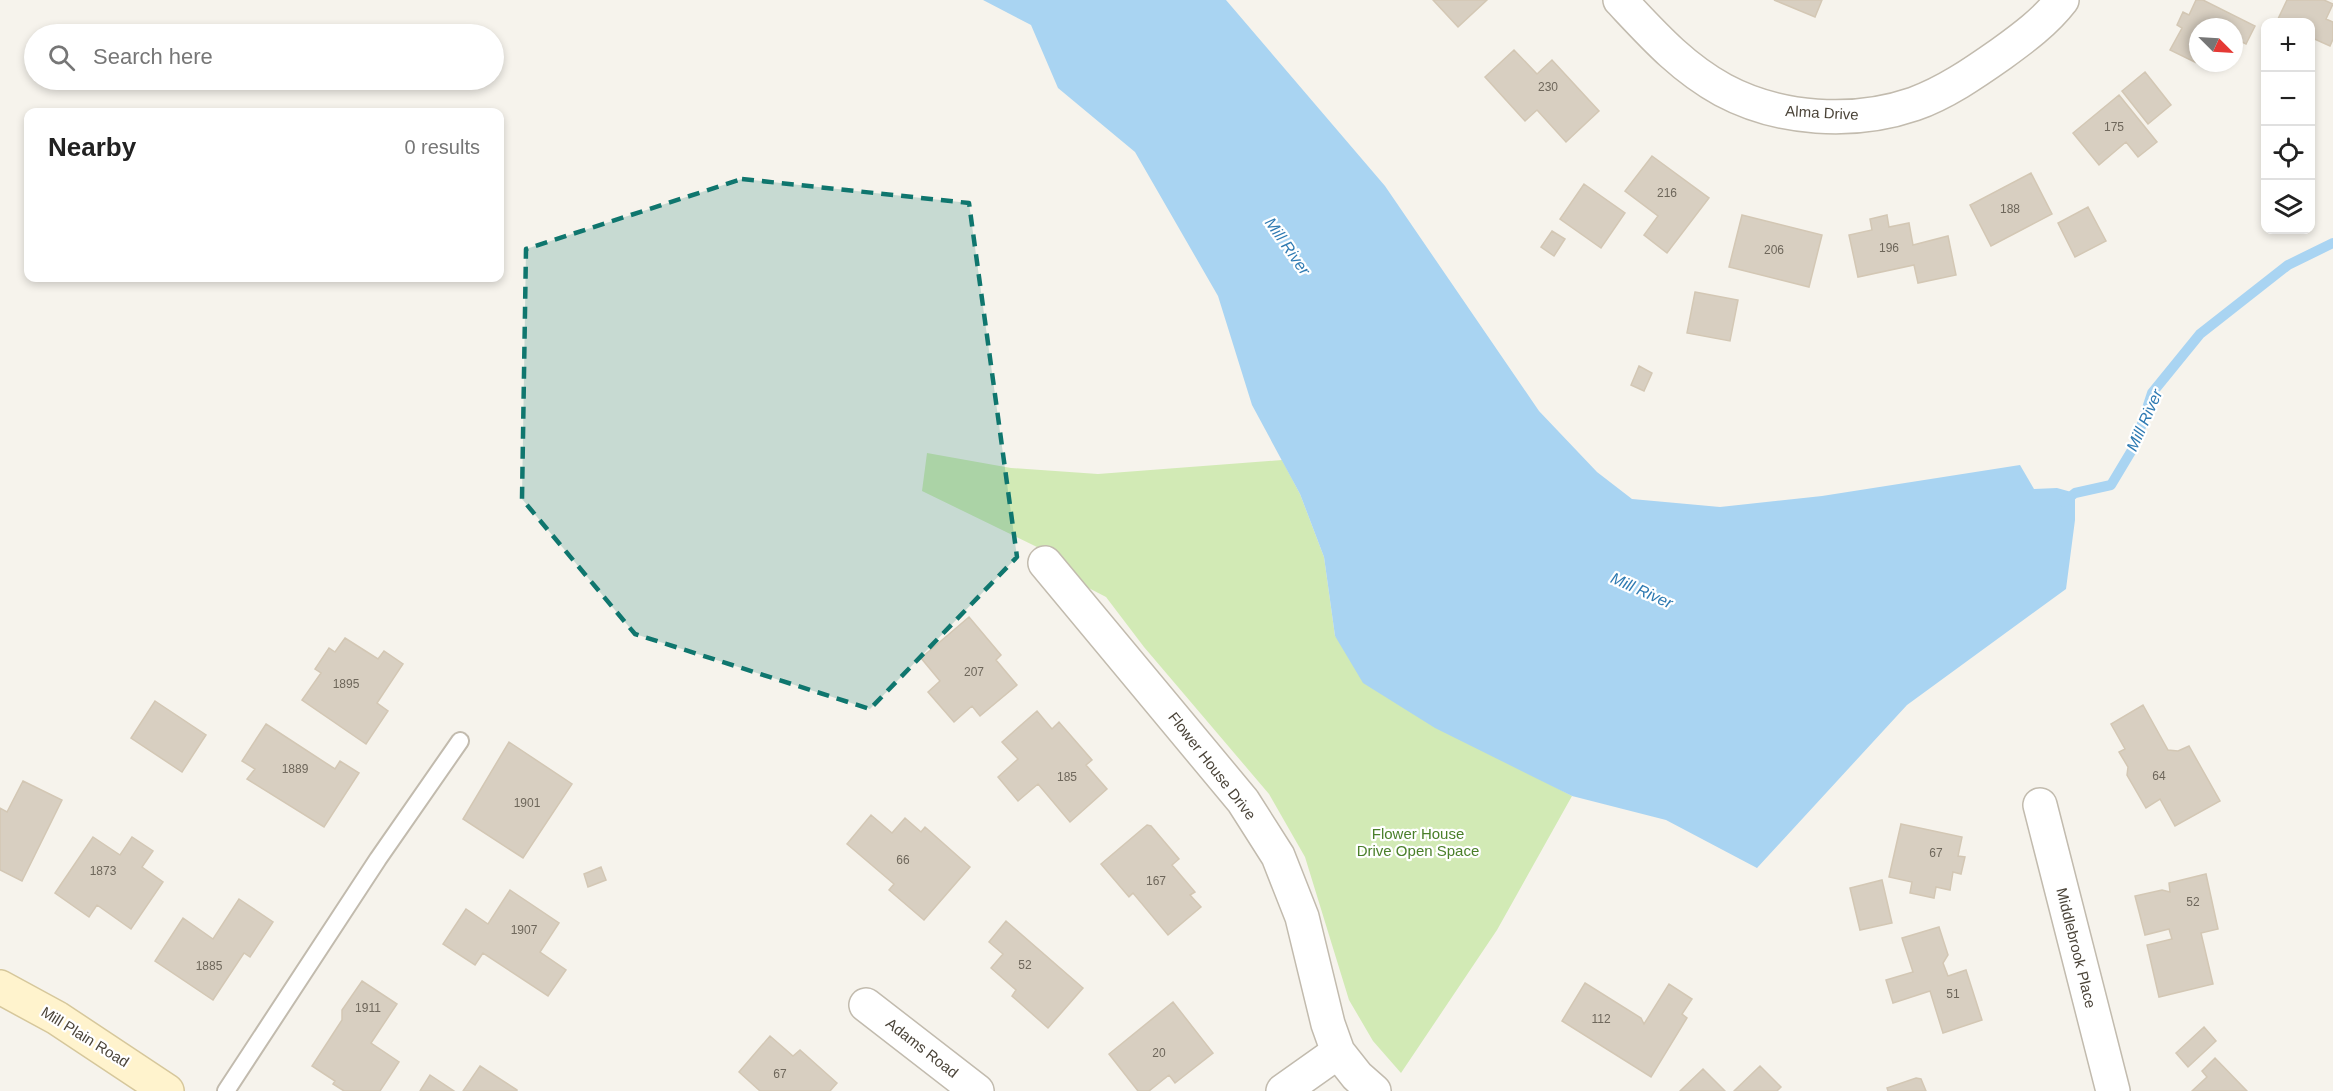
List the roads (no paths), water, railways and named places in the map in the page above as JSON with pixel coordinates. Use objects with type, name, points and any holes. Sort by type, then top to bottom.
[{"type":"main road","name":"Mill Plain Road","points":[[0,987],[57,1018],[167,1091]]},
{"type":"street","name":"Alma Drive","points":[[1620,0],[1676,59],[1725,91],[1779,111],[1841,116],[1863,115],[1914,104],[1964,80],[2046,20],[2062,0]]},
{"type":"street","name":"Flower House Drive","points":[[1045,563],[1243,801],[1278,856],[1302,916],[1328,1024],[1338,1052],[1357,1076],[1374,1091]]},
{"type":"street","name":"Middlebrook Place","points":[[2040,805],[2113,1091]]},
{"type":"street","name":"Adams Road","points":[[866,1005],[977,1091]]},
{"type":"street","points":[[1283,1091],[1338,1052]]},
{"type":"lane","points":[[225,1091],[378,859],[460,741]]},
{"type":"water","points":[[983,0],[1226,0],[1385,186],[1539,411],[1597,472],[1632,499],[1720,507],[1822,496],[2020,465],[2034,489],[2057,488],[2075,493],[2075,520],[2066,589],[1907,705],[1757,868],[1666,820],[1572,796],[1435,728],[1363,683],[1335,636],[1324,557],[1300,494],[1252,405],[1218,296],[1135,152],[1058,88],[1031,25]]},
{"type":"waterway","name":"Mill River","points":[[2064,502],[2075,493],[2111,485],[2135,445],[2152,393],[2200,334],[2288,265],[2333,243]]},
{"type":"park label","name":"Flower House Drive Open Space","points":[[1418,842]]}]
